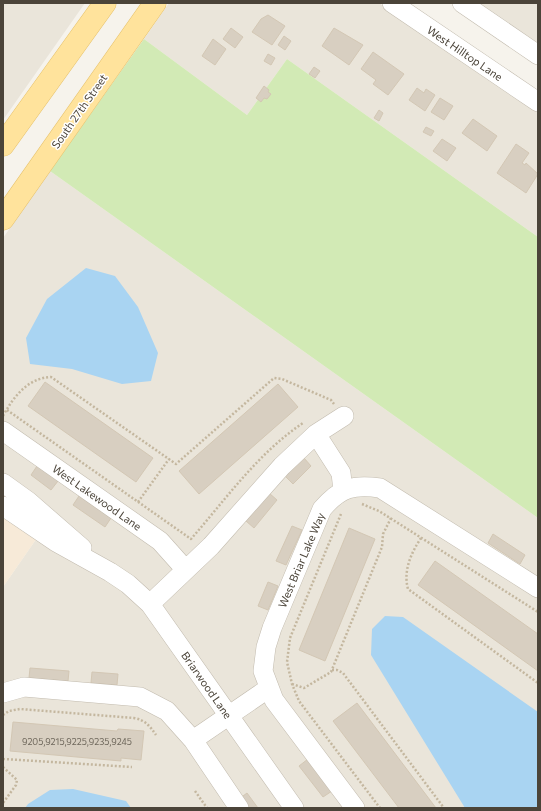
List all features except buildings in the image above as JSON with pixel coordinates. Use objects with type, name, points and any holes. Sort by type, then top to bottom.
[{"type":"main road","points":[[3,145],[104,3]]},
{"type":"main road","name":"South 27th Street","points":[[3,219],[155,3]]},
{"type":"street","name":"West Hilltop Lane","points":[[392,3],[538,102]]},
{"type":"street","points":[[462,3],[535,46]]},
{"type":"street","points":[[150,604],[185,569],[211,546],[282,466],[311,427],[338,409]]},
{"type":"street","points":[[311,427],[341,473],[343,491]]},
{"type":"street","name":"West Lakewood Lane","points":[[3,431],[160,541],[185,569]]},
{"type":"street","name":"Briarwood Lane","points":[[3,483],[28,501],[110,572]]},
{"type":"street","name":"West Briar Lake Way","points":[[355,808],[271,694],[263,671],[266,647],[272,628],[322,509],[330,500],[343,491],[360,485],[380,488],[538,588]]},
{"type":"street","name":"Briarwood Lane","points":[[3,506],[56,542],[110,572],[128,584],[150,604],[294,808]]},
{"type":"street","points":[[3,693],[24,687],[140,697],[167,711],[197,745],[239,808]]},
{"type":"street","points":[[197,745],[271,694]]},
{"type":"path","points":[[3,416],[20,392],[29,383],[43,378],[52,377],[176,464],[274,378],[282,379],[331,400],[338,409]]},
{"type":"path","points":[[326,407],[338,409]]},
{"type":"path","points":[[7,410],[191,539],[276,444],[311,427]]},
{"type":"path","points":[[138,502],[169,459]]},
{"type":"path","points":[[359,504],[371,507],[391,518],[538,612]]},
{"type":"path","points":[[343,511],[338,519],[290,638],[287,662],[292,684],[299,701],[380,808]]},
{"type":"path","points":[[292,684],[304,688],[332,670],[382,548],[383,534],[391,518]]},
{"type":"path","points":[[421,538],[413,550],[407,570],[406,582],[408,589],[538,683]]},
{"type":"path","points":[[332,670],[337,670],[344,674],[444,808]]},
{"type":"path","points":[[3,715],[9,711],[20,709],[134,718],[142,719],[156,734]]},
{"type":"path","points":[[3,759],[132,767]]},
{"type":"path","points":[[3,767],[17,780],[16,785],[3,804]]},
{"type":"path","points":[[195,791],[207,808]]},
{"type":"shaded area","points":[[3,3],[85,3],[3,120]]},
{"type":"shaded area","points":[[169,3],[379,3],[538,112],[538,237],[287,59],[247,115],[144,39]]},
{"type":"shaded area","points":[[477,3],[538,3],[538,45]]},
{"type":"shaded area","points":[[50,171],[538,518],[538,808],[3,808],[3,587],[37,538],[3,515],[3,238]]},
{"type":"shaded area","points":[[3,515],[37,538],[3,587]]},
{"type":"green space","points":[[144,39],[247,115],[287,59],[538,237],[538,518],[50,171]]},
{"type":"water","points":[[86,268],[115,276],[138,307],[158,353],[151,381],[122,384],[72,369],[30,364],[26,338],[47,299]]},
{"type":"water","points":[[385,616],[403,617],[538,712],[538,808],[465,808],[371,655],[372,629]]},
{"type":"water","points":[[73,789],[126,801],[131,808],[25,808],[28,804],[50,790]]}]
